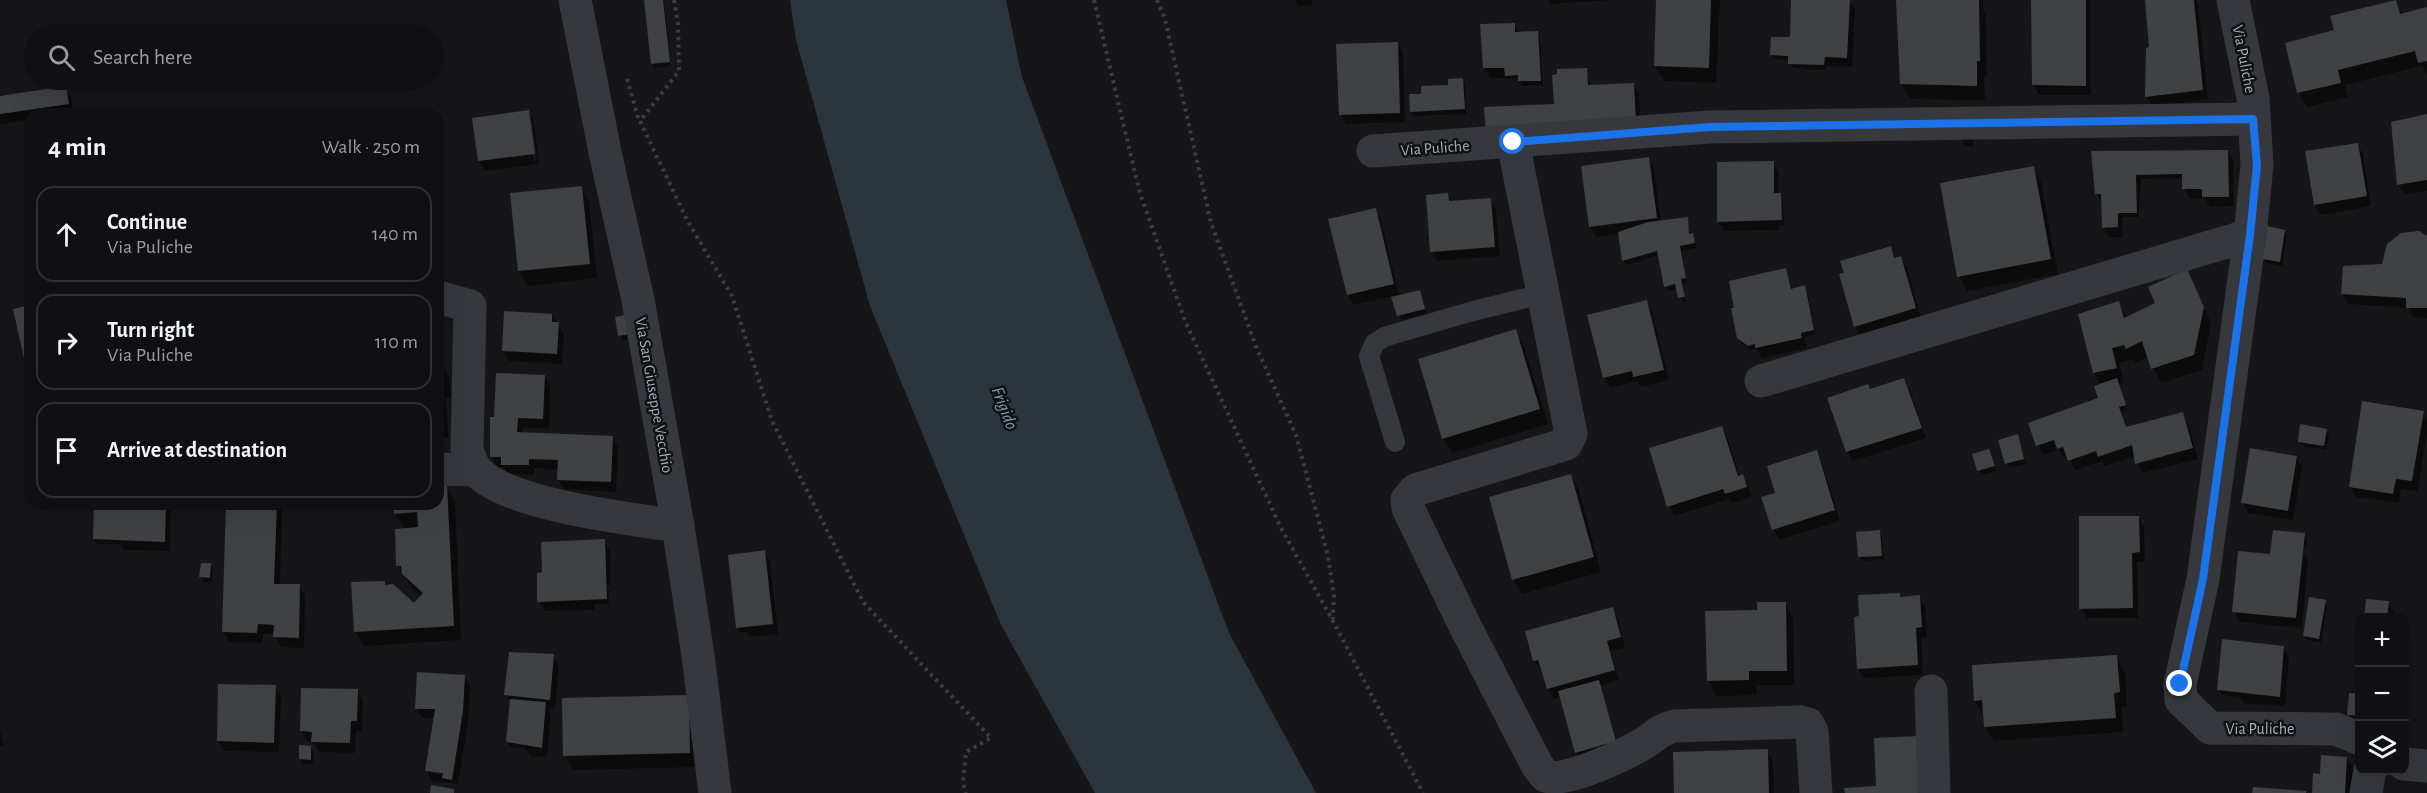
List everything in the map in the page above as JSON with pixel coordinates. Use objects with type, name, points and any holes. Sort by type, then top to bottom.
[{"type":"street","name":"Via San Giuseppe Vecchio","points":[[575,0],[605,152],[638,300],[678,526],[716,793]]},
{"type":"street","name":"Via Puliche","points":[[2233,0],[2253,98],[2257,165],[2250,235],[2203,579],[2180,684],[2181,700],[2210,728],[2336,729],[2355,737]]},
{"type":"street","name":"Via Puliche","points":[[1373,151],[1710,127],[2253,119]]},
{"type":"street","points":[[1513,142],[1571,435],[1566,444],[1415,490],[1407,500],[1408,508],[1465,626],[1537,765],[1546,776],[1558,778],[1604,764],[1648,741],[1658,730],[1674,726],[1801,722],[1808,724],[1812,732],[1816,793]]},
{"type":"street","points":[[1761,381],[2250,235]]},
{"type":"street","points":[[444,299],[470,306],[467,450],[476,470],[500,489],[596,514],[678,526]]},
{"type":"street","points":[[444,469],[476,470]]},
{"type":"street","points":[[1931,691],[1934,793]]},
{"type":"street","points":[[2409,764],[2427,766]]},
{"type":"street","points":[[2366,793],[2369,775]]},
{"type":"lane","points":[[1395,442],[1369,356],[1375,343],[1384,337],[1418,327],[1542,294]]},
{"type":"path","points":[[674,0],[678,24],[679,71],[640,122],[687,220],[732,296],[772,421],[863,602],[991,738],[966,752],[963,783],[966,793]]},
{"type":"path","points":[[1094,0],[1139,190],[1185,321],[1281,528],[1333,621],[1423,793]]},
{"type":"path","points":[[1156,0],[1165,19],[1211,223],[1257,349],[1299,444],[1328,556],[1334,596],[1333,621]]},
{"type":"water","name":"Frigido","points":[[790,0],[1006,0],[1022,77],[1229,633],[1316,793],[1095,793],[1001,625],[870,306],[796,40]]},
{"type":"building","points":[[644,0],[663,0],[670,62],[651,64]]},
{"type":"building","points":[[1656,0],[1711,0],[1709,68],[1654,66]]},
{"type":"building","points":[[1791,0],[1850,0],[1847,58],[1825,57],[1824,65],[1788,64],[1788,56],[1770,55],[1771,37],[1790,37]]},
{"type":"building","points":[[1896,0],[1979,0],[1980,61],[1977,61],[1977,86],[1900,84]]},
{"type":"building","points":[[2031,0],[2086,0],[2086,86],[2032,85]]},
{"type":"building","points":[[2145,0],[2194,0],[2203,90],[2145,97],[2146,48],[2149,47]]},
{"type":"building","points":[[2396,0],[2400,14],[2427,7],[2427,61],[2418,63],[2415,51],[2338,70],[2341,83],[2297,93],[2285,43],[2334,30],[2330,16]]},
{"type":"building","points":[[1515,23],[1515,32],[1538,31],[1541,81],[1518,81],[1518,75],[1505,76],[1504,68],[1483,68],[1480,24]]},
{"type":"building","points":[[1398,42],[1400,113],[1339,115],[1336,44]]},
{"type":"building","points":[[1587,68],[1588,85],[1634,83],[1636,123],[1486,133],[1484,107],[1554,104],[1552,75],[1557,74],[1557,69]]},
{"type":"building","points":[[1463,78],[1465,109],[1410,112],[1409,94],[1421,94],[1421,86],[1448,85],[1448,79]]},
{"type":"building","points":[[40,90],[67,90],[69,104],[24,108],[24,111],[0,114],[0,96]]},
{"type":"building","points":[[529,110],[535,154],[478,161],[472,118]]},
{"type":"building","points":[[2427,114],[2427,180],[2397,185],[2391,122]]},
{"type":"building","points":[[2358,143],[2367,196],[2314,205],[2305,151]]},
{"type":"building","points":[[2228,150],[2229,197],[2202,197],[2202,189],[2182,189],[2182,174],[2136,175],[2137,213],[2118,213],[2118,227],[2102,228],[2101,194],[2095,194],[2091,151]]},
{"type":"building","points":[[1649,157],[1657,218],[1589,227],[1581,166]]},
{"type":"building","points":[[1774,161],[1774,193],[1781,193],[1782,220],[1717,222],[1717,162]]},
{"type":"building","points":[[2034,166],[2051,259],[1957,277],[1940,183]]},
{"type":"building","points":[[582,186],[590,264],[518,271],[510,193]]},
{"type":"building","points":[[1448,193],[1449,201],[1491,198],[1495,247],[1430,252],[1426,195]]},
{"type":"building","points":[[1376,208],[1394,284],[1347,295],[1328,219]]},
{"type":"building","points":[[1688,217],[1689,234],[1693,233],[1695,243],[1680,246],[1686,278],[1681,279],[1685,297],[1678,298],[1675,284],[1664,287],[1657,251],[1622,261],[1618,232],[1648,222]]},
{"type":"building","points":[[2267,226],[2285,230],[2280,262],[2262,259]]},
{"type":"building","points":[[2419,231],[2427,236],[2427,308],[2406,308],[2406,298],[2341,294],[2343,266],[2382,264],[2387,244],[2401,233]]},
{"type":"building","points":[[1891,246],[1894,258],[1901,256],[1916,308],[1854,327],[1839,274],[1844,273],[1840,261]]},
{"type":"building","points":[[1786,268],[1791,289],[1805,285],[1814,330],[1801,333],[1802,338],[1755,348],[1755,344],[1748,346],[1737,338],[1729,281]]},
{"type":"building","points":[[2187,269],[2204,307],[2194,355],[2151,369],[2142,341],[2126,349],[2124,345],[2112,348],[2117,368],[2093,373],[2078,314],[2119,301],[2124,318],[2155,303],[2148,287]]},
{"type":"building","points":[[1420,290],[1425,309],[1397,316],[1391,297]]},
{"type":"building","points":[[1647,300],[1664,370],[1633,377],[1632,371],[1603,378],[1587,315]]},
{"type":"building","points":[[24,306],[24,358],[13,309]]},
{"type":"building","points":[[504,311],[552,314],[552,322],[559,322],[557,354],[502,351]]},
{"type":"building","points":[[626,315],[630,334],[618,336],[615,317]]},
{"type":"building","points":[[1516,329],[1540,409],[1442,439],[1418,359]]},
{"type":"building","points":[[496,373],[545,375],[543,419],[518,418],[517,432],[613,436],[611,482],[557,480],[558,460],[529,459],[529,465],[501,465],[501,457],[490,457],[490,417],[494,417]]},
{"type":"building","points":[[1904,378],[1922,428],[1846,452],[1827,398],[1868,384],[1870,389]]},
{"type":"building","points":[[2117,378],[2126,405],[2119,407],[2126,427],[2183,412],[2193,448],[2135,464],[2132,445],[2098,457],[2096,451],[2068,461],[2063,447],[2057,449],[2054,440],[2036,446],[2028,423],[2098,398],[2094,386]]},
{"type":"building","points":[[2362,401],[2424,411],[2412,481],[2396,479],[2393,494],[2349,487]]},
{"type":"building","points":[[2300,424],[2327,429],[2324,446],[2298,442]]},
{"type":"building","points":[[1722,426],[1738,476],[1743,474],[1747,487],[1725,494],[1723,489],[1667,507],[1649,448]]},
{"type":"building","points":[[2018,434],[2024,459],[2005,464],[1998,440]]},
{"type":"building","points":[[2250,448],[2297,456],[2288,511],[2241,503]]},
{"type":"building","points":[[1989,449],[1995,466],[1977,471],[1972,454]]},
{"type":"building","points":[[1817,450],[1835,510],[1772,530],[1761,497],[1775,493],[1767,466]]},
{"type":"building","points":[[1571,474],[1594,557],[1512,580],[1489,497]]},
{"type":"building","points":[[444,485],[447,485],[454,626],[354,632],[351,582],[385,581],[385,585],[393,584],[414,603],[423,593],[402,574],[401,566],[396,566],[395,529],[418,527],[417,512],[394,514],[394,510],[444,510]]},
{"type":"building","points":[[94,510],[166,510],[165,542],[93,539]]},
{"type":"building","points":[[226,510],[277,510],[274,584],[300,584],[299,638],[273,637],[274,625],[258,624],[257,633],[222,632]]},
{"type":"building","points":[[2079,516],[2139,516],[2140,552],[2132,553],[2133,608],[2079,609]]},
{"type":"building","points":[[1880,530],[1882,556],[1858,557],[1856,532]]},
{"type":"building","points":[[2273,530],[2305,533],[2296,618],[2232,612],[2238,551],[2270,554]]},
{"type":"building","points":[[605,539],[607,599],[537,602],[537,573],[542,572],[541,542]]},
{"type":"building","points":[[765,550],[773,624],[736,628],[728,555]]},
{"type":"building","points":[[201,563],[211,563],[210,578],[199,577]]},
{"type":"building","points":[[1900,593],[1900,597],[1920,595],[1922,627],[1916,628],[1918,665],[1857,669],[1854,617],[1859,616],[1858,595]]},
{"type":"building","points":[[2309,597],[2326,600],[2319,639],[2303,636]]},
{"type":"building","points":[[2366,599],[2389,601],[2388,613],[2365,613]]},
{"type":"building","points":[[1757,602],[1786,602],[1787,671],[1749,671],[1749,680],[1707,681],[1705,611],[1757,610]]},
{"type":"building","points":[[1613,607],[1621,637],[1607,641],[1615,670],[1547,689],[1538,660],[1533,661],[1525,631]]},
{"type":"building","points":[[2222,639],[2284,646],[2280,697],[2217,690]]},
{"type":"building","points":[[509,652],[554,654],[550,700],[504,695]]},
{"type":"building","points":[[2117,655],[2120,692],[2114,693],[2116,718],[1984,727],[1982,700],[1974,701],[1972,665]]},
{"type":"building","points":[[417,672],[465,675],[463,711],[452,780],[442,778],[443,773],[425,771],[435,709],[415,709]]},
{"type":"building","points":[[1599,680],[1616,741],[1575,753],[1558,691]]},
{"type":"building","points":[[218,684],[276,685],[274,743],[217,741]]},
{"type":"building","points":[[301,688],[358,689],[357,721],[351,721],[350,743],[311,742],[312,732],[300,731]]},
{"type":"building","points":[[2349,693],[2355,693],[2355,716],[2347,715]]},
{"type":"building","points":[[689,695],[690,753],[563,756],[562,698]]},
{"type":"building","points":[[510,699],[546,702],[542,748],[506,742]]},
{"type":"building","points":[[1919,736],[1924,793],[1845,793],[1844,788],[1876,786],[1874,738]]},
{"type":"building","points":[[299,745],[311,746],[311,760],[299,759]]},
{"type":"building","points":[[1768,749],[1769,793],[1674,793],[1673,752]]},
{"type":"building","points":[[2321,755],[2347,757],[2345,793],[2312,793],[2313,773],[2320,774]]},
{"type":"building","points":[[431,785],[454,789],[454,793],[430,793]]},
{"type":"building","points":[[2253,787],[2306,791],[2306,793],[2252,793]]},
{"type":"route","points":[[1513,142],[1710,127],[2253,119],[2257,165],[2250,235],[2203,579],[2188,638],[2180,684]]}]
